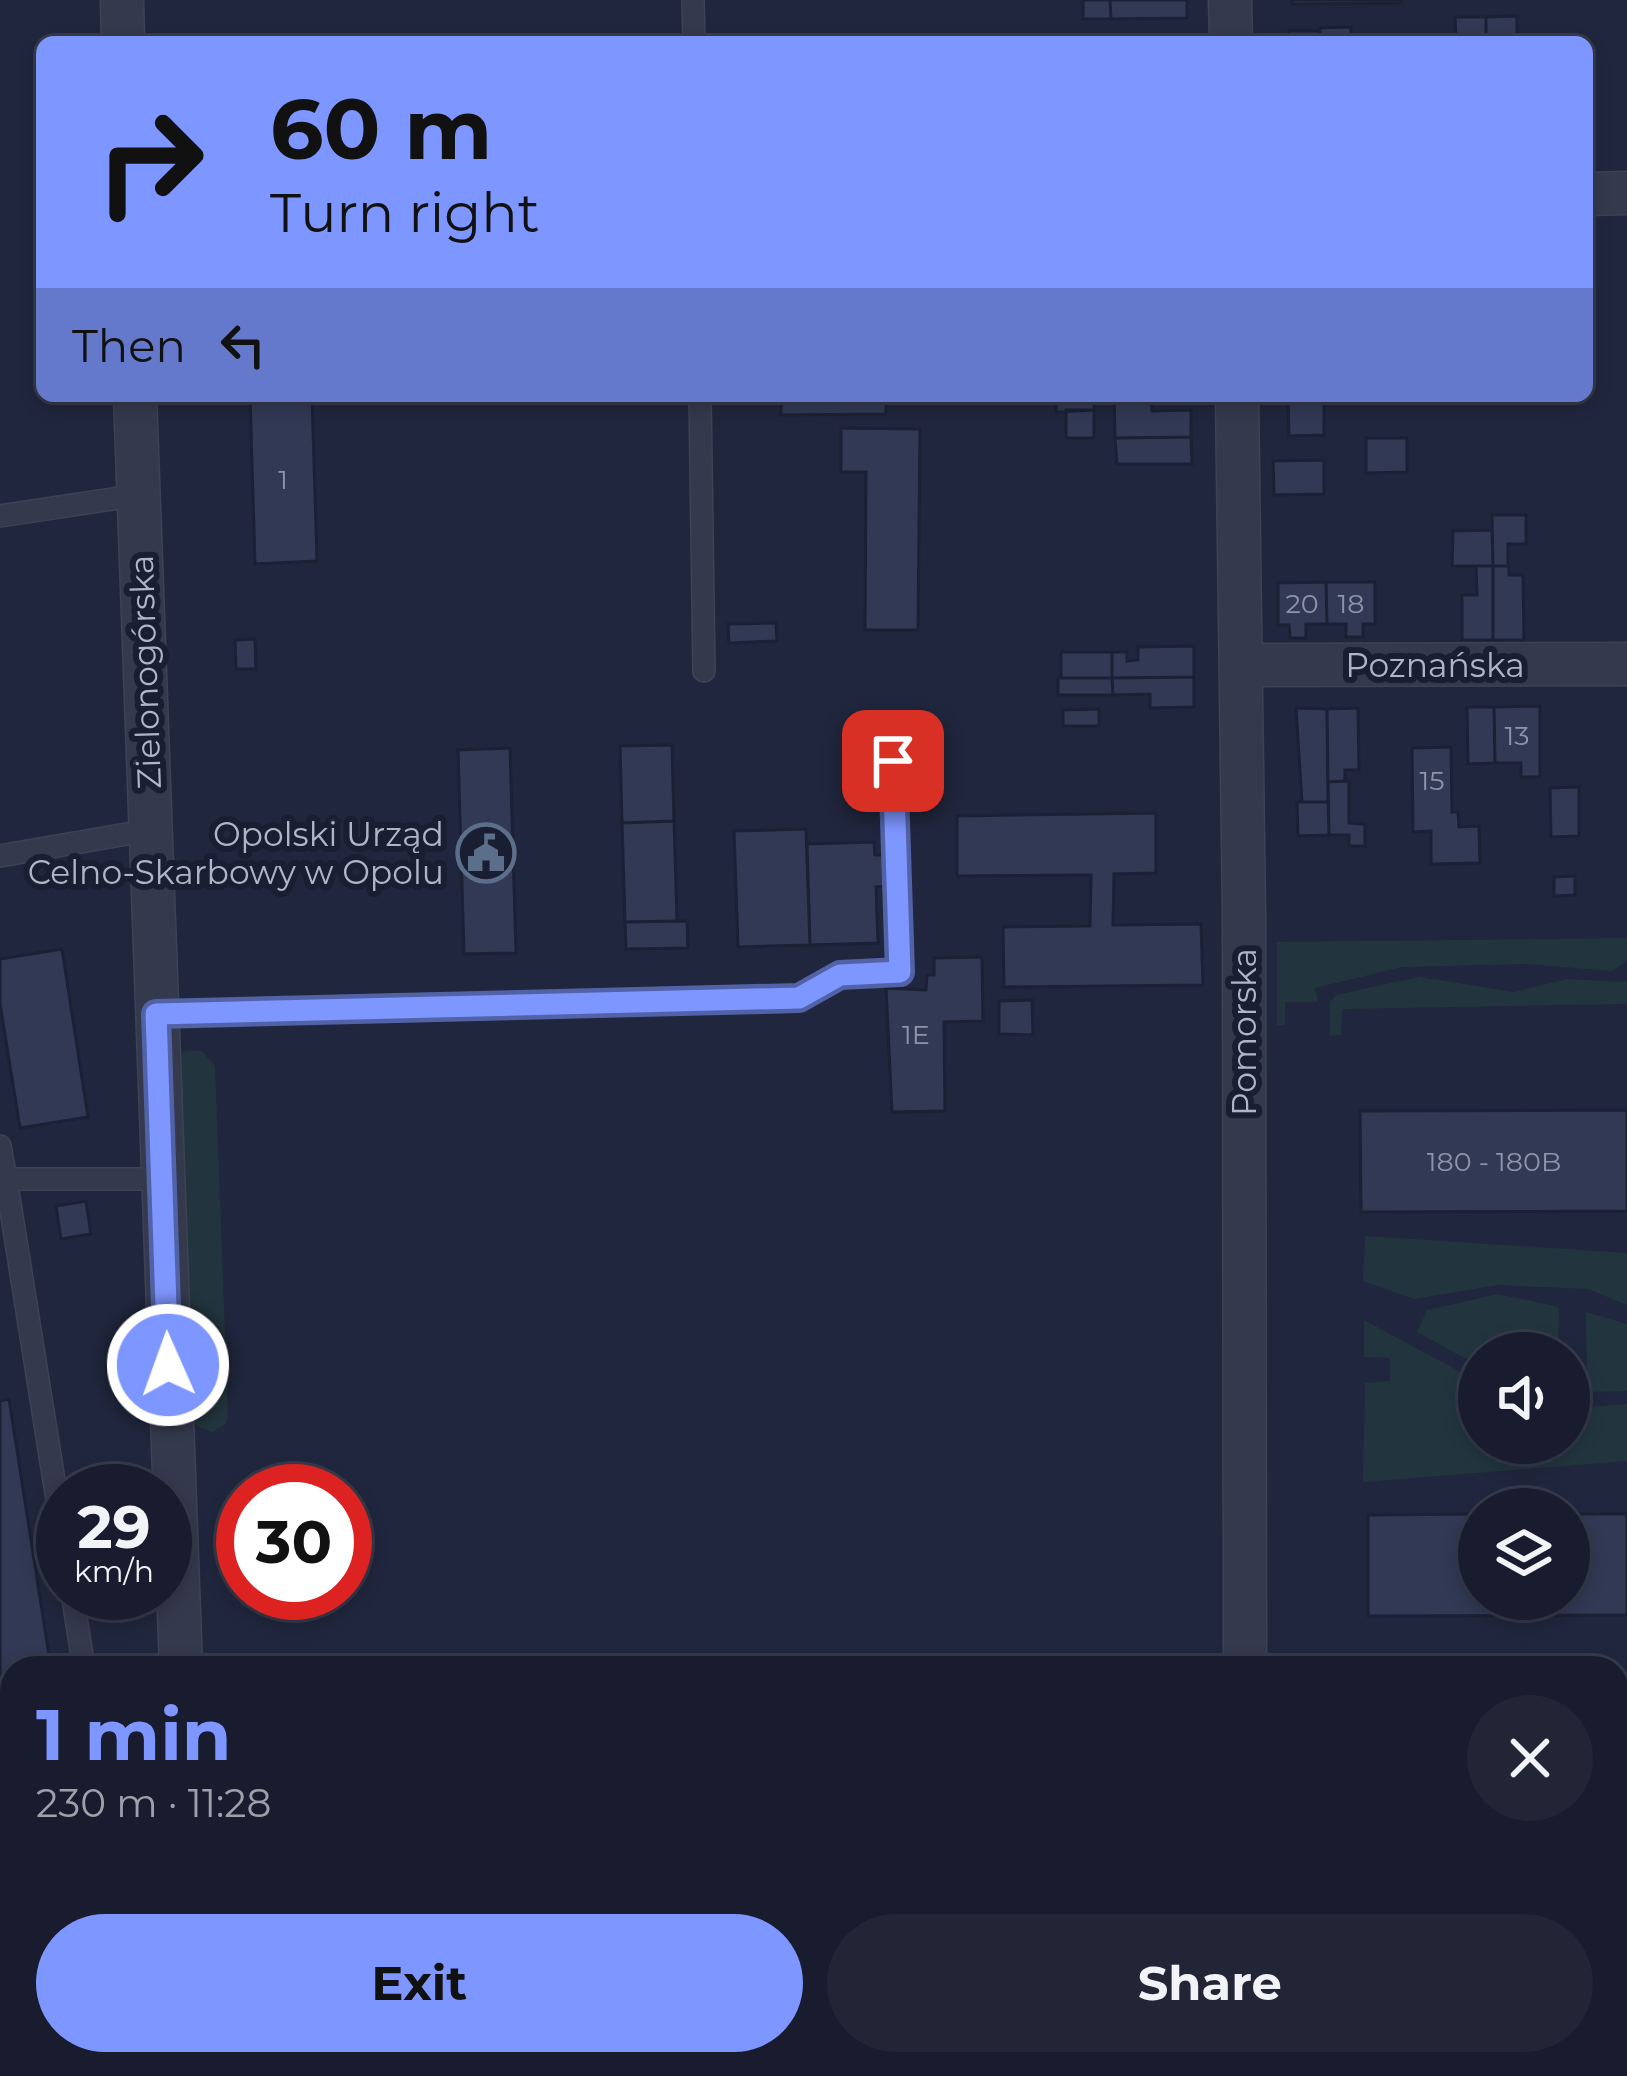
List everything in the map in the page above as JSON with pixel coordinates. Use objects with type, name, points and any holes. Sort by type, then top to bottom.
[{"type":"street","points":[[122,0],[123,36]]},
{"type":"street","points":[[1230,0],[1231,36]]},
{"type":"street","points":[[1593,194],[1627,193]]},
{"type":"street","name":"Zielonogórska","points":[[135,402],[182,1656]]},
{"type":"street","name":"Pomorska","points":[[1237,402],[1245,1656]]},
{"type":"street","name":"Poznańska","points":[[1242,665],[1627,664]]},
{"type":"lane","points":[[693,0],[694,36]]},
{"type":"lane","points":[[700,402],[704,671]]},
{"type":"lane","points":[[0,516],[139,495]]},
{"type":"lane","points":[[156,1014],[799,998],[840,975],[900,972],[893,761]]},
{"type":"lane","points":[[0,856],[150,830]]},
{"type":"lane","points":[[0,1146],[51,1464]]},
{"type":"lane","points":[[6,1179],[162,1179]]},
{"type":"lane","points":[[76,1620],[82,1656]]},
{"type":"shaded area","points":[[1627,938],[1627,960],[1612,971],[1526,964],[1402,967],[1315,988],[1318,1002],[1285,1002],[1285,1025],[1277,1025],[1277,942]]},
{"type":"shaded area","points":[[1419,977],[1514,992],[1567,979],[1627,982],[1627,1004],[1342,1009],[1341,1035],[1330,1036],[1330,1002],[1336,995]]},
{"type":"shaded area","points":[[202,1051],[215,1066],[228,1413],[226,1424],[212,1432],[197,1426],[169,1390],[180,1054]]},
{"type":"shaded area","points":[[1365,1236],[1627,1253],[1627,1305],[1588,1289],[1498,1285],[1414,1299],[1363,1281]]},
{"type":"shaded area","points":[[1498,1294],[1559,1307],[1558,1332],[1458,1332],[1458,1354],[1417,1332],[1427,1310]]},
{"type":"shaded area","points":[[1586,1312],[1627,1324],[1627,1391],[1590,1392],[1590,1332],[1586,1332]]},
{"type":"shaded area","points":[[1364,1320],[1458,1371],[1458,1464],[1589,1464],[1363,1482],[1365,1383],[1390,1381],[1390,1358],[1364,1357]]},
{"type":"shaded area","points":[[1627,1404],[1627,1461],[1590,1464],[1590,1407]]},
{"type":"building","points":[[1083,0],[1110,0],[1111,19],[1083,19]]},
{"type":"building","points":[[1110,0],[1187,0],[1187,18],[1111,19]]},
{"type":"building","points":[[1292,0],[1401,0],[1401,3],[1292,4]]},
{"type":"building","points":[[1517,16],[1517,36],[1486,36],[1486,17]]},
{"type":"building","points":[[1455,17],[1486,17],[1486,36],[1456,36]]},
{"type":"building","points":[[1351,27],[1351,36],[1320,36],[1320,28]]},
{"type":"building","points":[[1289,31],[1320,31],[1320,36],[1289,36]]},
{"type":"building","points":[[250,402],[312,402],[317,561],[255,564]]},
{"type":"building","points":[[781,402],[886,402],[886,414],[781,415]]},
{"type":"building","points":[[1056,402],[1094,402],[1094,410],[1056,412]]},
{"type":"building","points":[[1114,402],[1151,402],[1152,411],[1191,410],[1191,437],[1115,438]]},
{"type":"building","points":[[1288,402],[1324,402],[1324,435],[1289,436]]},
{"type":"building","points":[[1066,410],[1094,410],[1094,438],[1066,438]]},
{"type":"building","points":[[841,428],[920,429],[918,630],[865,630],[866,472],[841,472]]},
{"type":"building","points":[[1191,437],[1192,464],[1117,464],[1115,438]]},
{"type":"building","points":[[1366,438],[1407,438],[1407,472],[1366,473]]},
{"type":"building","points":[[1324,460],[1324,494],[1274,495],[1273,461]]},
{"type":"building","points":[[1492,515],[1526,515],[1526,544],[1508,544],[1508,566],[1493,566]]},
{"type":"building","points":[[1492,530],[1493,566],[1452,566],[1453,531]]},
{"type":"building","points":[[1476,566],[1493,566],[1493,640],[1462,640],[1462,595],[1477,595]]},
{"type":"building","points":[[1493,566],[1509,566],[1509,575],[1523,575],[1524,640],[1493,640]]},
{"type":"building","points":[[1326,582],[1375,582],[1375,624],[1363,624],[1363,637],[1346,637],[1346,624],[1327,624]]},
{"type":"building","points":[[1326,582],[1327,624],[1306,624],[1306,638],[1290,638],[1289,625],[1278,625],[1278,583]]},
{"type":"building","points":[[776,623],[777,641],[729,643],[728,624]]},
{"type":"building","points":[[255,639],[256,669],[236,669],[235,640]]},
{"type":"building","points":[[1194,646],[1194,677],[1112,678],[1112,652],[1127,652],[1127,661],[1138,660],[1138,647]]},
{"type":"building","points":[[1061,652],[1112,652],[1112,678],[1061,678]]},
{"type":"building","points":[[1194,677],[1194,707],[1150,708],[1150,694],[1113,695],[1112,678]]},
{"type":"building","points":[[1058,678],[1112,678],[1113,695],[1058,695]]},
{"type":"building","points":[[1540,706],[1540,777],[1521,777],[1521,763],[1495,763],[1494,707]]},
{"type":"building","points":[[1467,707],[1494,707],[1495,763],[1468,764]]},
{"type":"building","points":[[1296,708],[1327,709],[1328,802],[1302,802]]},
{"type":"building","points":[[1358,708],[1359,770],[1345,770],[1345,781],[1328,782],[1327,709]]},
{"type":"building","points":[[1099,709],[1099,726],[1063,726],[1063,710]]},
{"type":"building","points":[[672,745],[674,821],[622,823],[620,746]]},
{"type":"building","points":[[1451,747],[1452,812],[1458,812],[1459,827],[1479,826],[1480,863],[1431,864],[1431,831],[1413,832],[1412,748]]},
{"type":"building","points":[[510,748],[516,953],[464,954],[458,750]]},
{"type":"building","points":[[1349,781],[1349,823],[1365,824],[1365,846],[1349,846],[1349,835],[1329,835],[1328,782]]},
{"type":"building","points":[[1579,787],[1579,836],[1551,837],[1550,788]]},
{"type":"building","points":[[1297,802],[1328,802],[1329,835],[1298,836]]},
{"type":"building","points":[[1156,813],[1156,873],[1114,874],[1113,925],[1201,924],[1203,985],[1004,987],[1003,927],[1090,926],[1091,875],[957,876],[957,816]]},
{"type":"building","points":[[674,821],[677,921],[625,922],[622,823]]},
{"type":"building","points":[[806,829],[810,945],[738,947],[734,831]]},
{"type":"building","points":[[874,842],[875,855],[889,855],[890,886],[876,887],[878,943],[810,945],[807,844]]},
{"type":"building","points":[[1575,876],[1575,895],[1554,896],[1554,877]]},
{"type":"building","points":[[687,921],[688,948],[626,949],[625,922]]},
{"type":"building","points":[[62,949],[88,1117],[20,1128],[0,1004],[0,959]]},
{"type":"building","points":[[982,957],[983,1021],[944,1022],[945,1111],[892,1112],[886,988],[926,990],[927,975],[934,975],[934,958]]},
{"type":"building","points":[[1032,1000],[1033,1035],[999,1034],[999,1001]]},
{"type":"building","points":[[1627,1110],[1627,1211],[1361,1212],[1360,1111]]},
{"type":"building","points":[[86,1201],[91,1234],[61,1239],[56,1206]]},
{"type":"building","points":[[9,1399],[36,1572],[36,1620],[44,1620],[49,1656],[0,1656],[0,1401]]},
{"type":"building","points":[[1458,1514],[1458,1616],[1368,1616],[1368,1515]]},
{"type":"building","points":[[1590,1514],[1627,1514],[1627,1615],[1590,1615]]},
{"type":"place","name":"Opolski Urząd Celno-Skarbowy w Opolu","points":[[486,853]]},
{"type":"route","points":[[168,1365],[156,1014],[799,998],[840,975],[900,972],[893,761]]}]
